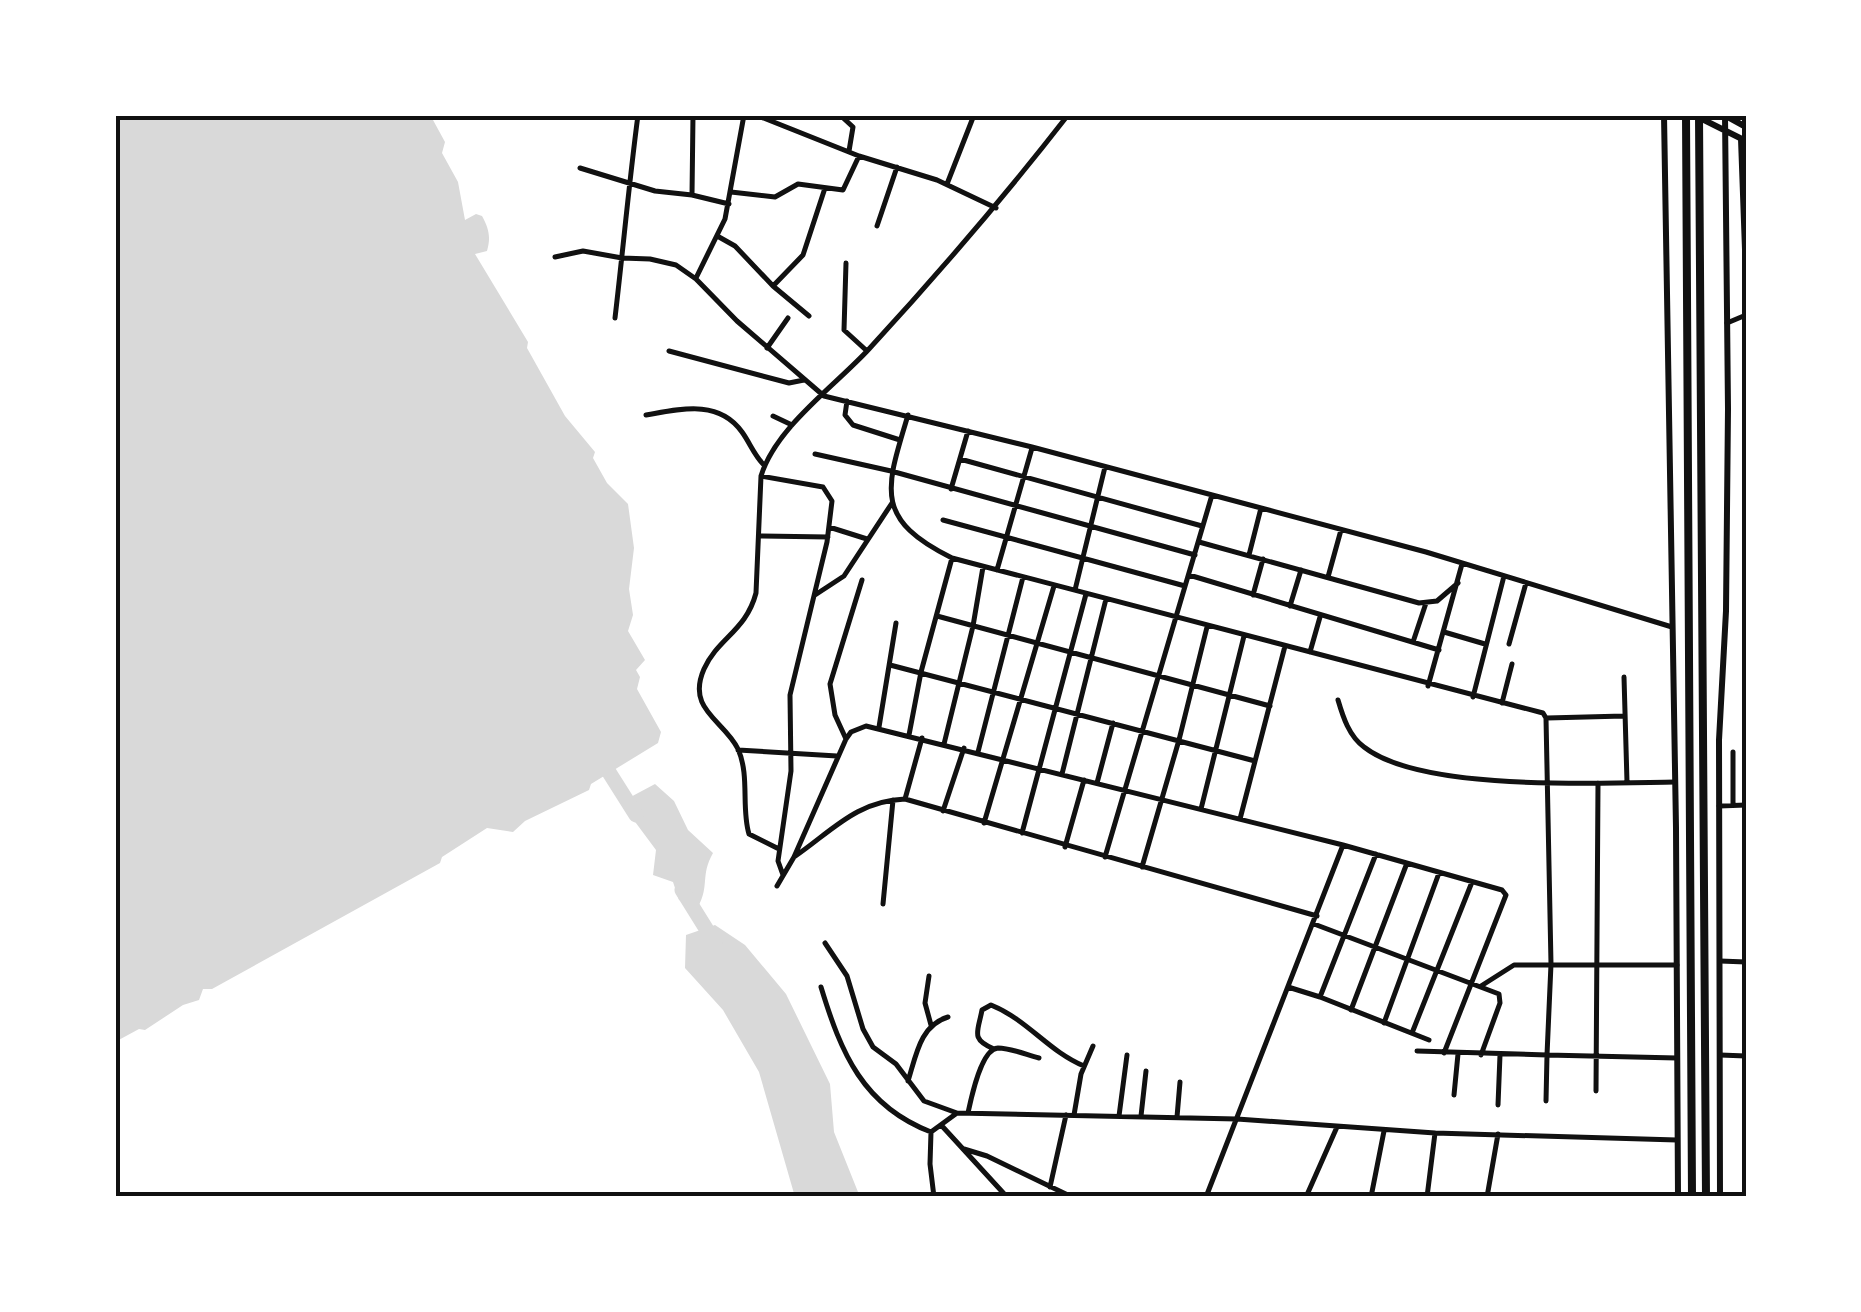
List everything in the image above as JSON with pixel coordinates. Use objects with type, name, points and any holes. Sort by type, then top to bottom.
[{"type":"highway","points":[[1686,115],[1692,1197]]},
{"type":"highway","points":[[1697,115],[1706,1197]]},
{"type":"street","points":[[616,318],[638,115]]},
{"type":"street","points":[[692,115],[692,194]]},
{"type":"street","points":[[696,279],[719,237],[729,204],[744,115]]},
{"type":"street","points":[[757,115],[859,156],[947,184],[996,208]]},
{"type":"street","points":[[840,115],[854,127],[850,151]]},
{"type":"street","points":[[947,184],[974,115]]},
{"type":"street","points":[[779,849],[755,839],[747,829],[746,790],[738,750],[705,712],[700,684],[711,656],[752,608],[764,465],[792,425],[867,351],[996,208],[1068,115]]},
{"type":"street","points":[[1664,115],[1678,1197]]},
{"type":"street","points":[[1697,115],[1743,140],[1746,277]]},
{"type":"street","points":[[1720,1197],[1719,806],[1726,612],[1725,115],[1746,127]]},
{"type":"street","points":[[731,192],[775,197],[798,184],[843,190],[859,156]]},
{"type":"street","points":[[878,226],[897,167]]},
{"type":"street","points":[[580,168],[655,191],[692,194],[729,204]]},
{"type":"street","points":[[773,286],[802,255],[825,188]]},
{"type":"street","points":[[1725,218],[1744,219]]},
{"type":"street","points":[[719,237],[742,252],[773,286],[809,316]]},
{"type":"street","points":[[555,257],[583,251],[666,262],[696,279],[767,348],[824,396],[1341,530],[1672,627]]},
{"type":"street","points":[[846,263],[844,330],[867,351]]},
{"type":"street","points":[[1727,323],[1746,316]]},
{"type":"street","points":[[767,348],[788,318]]},
{"type":"street","points":[[669,351],[788,383],[804,380]]},
{"type":"street","points":[[847,401],[845,415],[853,424],[900,440]]},
{"type":"street","points":[[646,416],[683,408],[727,415],[764,465]]},
{"type":"street","points":[[908,415],[891,471],[892,502],[897,516],[916,538],[952,558],[1428,686],[1535,710],[1546,718],[1624,716]]},
{"type":"street","points":[[773,416],[792,425]]},
{"type":"street","points":[[951,489],[968,431]]},
{"type":"street","points":[[997,570],[1032,447]]},
{"type":"street","points":[[816,454],[1195,555]]},
{"type":"street","points":[[960,459],[1202,526]]},
{"type":"street","points":[[1074,590],[1105,466]]},
{"type":"street","points":[[761,476],[823,487],[832,501],[828,537],[790,695],[790,771],[778,861],[784,875]]},
{"type":"street","points":[[1105,857],[1212,495]]},
{"type":"street","points":[[815,595],[844,576],[892,502]]},
{"type":"street","points":[[1248,555],[1260,508]]},
{"type":"street","points":[[943,520],[1186,586]]},
{"type":"street","points":[[829,527],[866,538]]},
{"type":"street","points":[[1328,578],[1341,530]]},
{"type":"street","points":[[759,536],[828,537]]},
{"type":"street","points":[[1198,542],[1426,603],[1445,596],[1458,583]]},
{"type":"street","points":[[908,734],[952,558]]},
{"type":"street","points":[[1254,595],[1263,559]]},
{"type":"street","points":[[1428,686],[1462,564]]},
{"type":"street","points":[[944,744],[983,567]]},
{"type":"street","points":[[1290,606],[1301,570]]},
{"type":"street","points":[[1189,575],[1439,650]]},
{"type":"street","points":[[1473,697],[1504,576]]},
{"type":"street","points":[[978,752],[1023,577]]},
{"type":"street","points":[[846,739],[835,715],[830,684],[862,580]]},
{"type":"street","points":[[1509,644],[1526,583]]},
{"type":"street","points":[[984,823],[1055,585]]},
{"type":"street","points":[[1022,834],[1086,594]]},
{"type":"street","points":[[1062,774],[1106,598]]},
{"type":"street","points":[[1413,642],[1426,603]]},
{"type":"street","points":[[1310,652],[1320,615]]},
{"type":"street","points":[[937,616],[1270,706]]},
{"type":"street","points":[[879,727],[896,624]]},
{"type":"street","points":[[1142,867],[1180,740],[1207,627]]},
{"type":"street","points":[[1444,632],[1486,644]]},
{"type":"street","points":[[1201,809],[1244,636]]},
{"type":"street","points":[[1240,819],[1286,646]]},
{"type":"street","points":[[1502,703],[1512,664]]},
{"type":"street","points":[[890,665],[1255,761]]},
{"type":"street","points":[[1624,677],[1627,782]]},
{"type":"street","points":[[1338,700],[1355,739],[1380,756],[1420,768],[1482,780],[1675,782]]},
{"type":"street","points":[[1546,718],[1551,964],[1546,1101]]},
{"type":"street","points":[[1097,783],[1112,723]]},
{"type":"street","points":[[777,886],[794,857],[837,756],[858,728],[879,727],[964,748],[1502,890],[1506,894],[1444,1053]]},
{"type":"street","points":[[905,799],[922,738]]},
{"type":"street","points":[[943,810],[964,748]]},
{"type":"street","points":[[738,750],[837,756]]},
{"type":"street","points":[[1733,752],[1733,805]]},
{"type":"street","points":[[1065,847],[1084,780]]},
{"type":"street","points":[[1596,1091],[1598,782]]},
{"type":"street","points":[[794,857],[872,803],[905,799],[1142,867],[1316,920],[1498,994],[1500,1003],[1480,1054]]},
{"type":"street","points":[[883,904],[894,800]]},
{"type":"street","points":[[1719,806],[1746,805]]},
{"type":"street","points":[[1215,1197],[1206,1195],[1343,845]]},
{"type":"street","points":[[1320,997],[1376,854]]},
{"type":"street","points":[[1351,1010],[1407,863]]},
{"type":"street","points":[[1384,1023],[1439,873]]},
{"type":"street","points":[[1412,1033],[1472,882]]},
{"type":"street","points":[[825,944],[847,976],[867,1039],[896,1064],[924,1101],[958,1113],[1238,1118],[1435,1134],[1678,1140]]},
{"type":"street","points":[[1720,962],[1746,962]]},
{"type":"street","points":[[1481,986],[1514,965],[1676,965]]},
{"type":"street","points":[[929,976],[925,1003],[931,1025]]},
{"type":"street","points":[[821,987],[844,1055],[858,1077],[880,1102],[932,1132]]},
{"type":"street","points":[[1288,987],[1429,1040]]},
{"type":"street","points":[[1039,1058],[980,1043],[977,1038],[982,1010],[990,1005],[1020,1018],[1066,1058],[1084,1066]]},
{"type":"street","points":[[908,1082],[918,1048],[931,1025],[948,1017]]},
{"type":"street","points":[[1050,1188],[1093,1046]]},
{"type":"street","points":[[968,1114],[980,1070],[994,1049]]},
{"type":"street","points":[[1418,1051],[1677,1058]]},
{"type":"street","points":[[1454,1095],[1458,1054]]},
{"type":"street","points":[[1119,1116],[1127,1055]]},
{"type":"street","points":[[1498,1105],[1500,1055]]},
{"type":"street","points":[[1720,1055],[1746,1056]]},
{"type":"street","points":[[1141,1116],[1146,1072]]},
{"type":"street","points":[[1177,1117],[1180,1082]]},
{"type":"street","points":[[932,1132],[958,1113]]},
{"type":"street","points":[[942,1126],[1007,1197]]},
{"type":"street","points":[[1306,1197],[1338,1127]]},
{"type":"street","points":[[1371,1197],[1384,1130]]},
{"type":"street","points":[[932,1132],[934,1197]]},
{"type":"street","points":[[1426,1197],[1435,1134]]},
{"type":"street","points":[[1487,1197],[1498,1134]]},
{"type":"street","points":[[964,1149],[1072,1197]]},
{"type":"shaded area","points":[[115,115],[435,115],[433,120],[445,142],[442,153],[458,182],[465,220],[476,214],[482,216],[488,229],[487,251],[475,254],[528,342],[527,348],[565,416],[595,452],[593,458],[607,483],[628,504],[634,548],[629,589],[633,615],[628,631],[645,660],[636,670],[640,677],[637,689],[661,732],[658,743],[591,784],[589,790],[525,821],[513,832],[487,828],[442,857],[440,863],[212,989],[203,989],[199,1000],[115,1042]]},
{"type":"shaded area","points":[[655,784],[674,801],[688,830],[713,853],[698,907],[679,900],[673,882],[653,875],[656,850],[630,815],[625,800]]},
{"type":"shaded area","points":[[715,925],[745,945],[786,994],[830,1084],[834,1132],[860,1197],[795,1197],[759,1072],[723,1010],[685,968],[686,935]]},
{"type":"waterway","points":[[600,758],[636,815]]},
{"type":"waterway","points":[[682,890],[715,943]]}]
